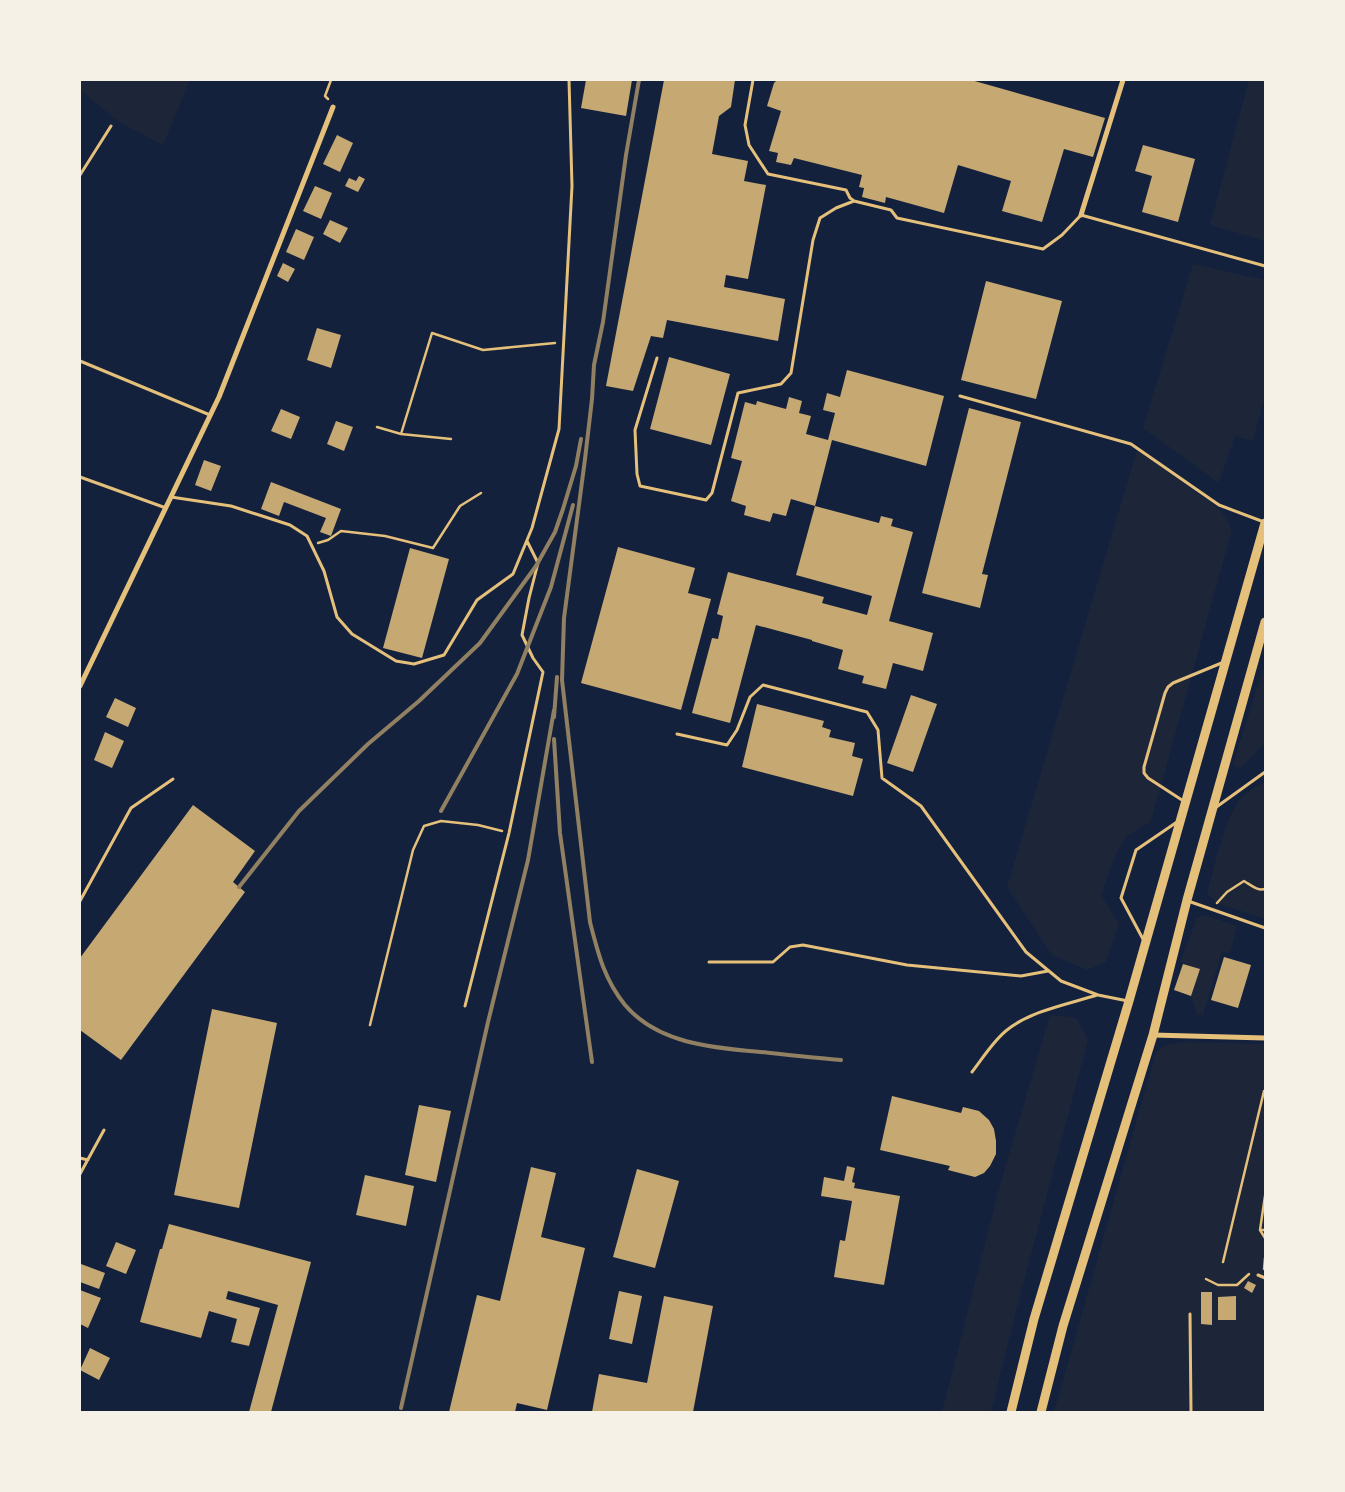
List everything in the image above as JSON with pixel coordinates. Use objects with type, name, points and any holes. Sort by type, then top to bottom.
[{"type":"main road","points":[[1011,1412],[1034,1319],[1129,1001],[1265,523]]},
{"type":"main road","points":[[1041,1412],[1063,1326],[1153,1034],[1187,900],[1264,627]]},
{"type":"street","points":[[1081,215],[1123,80]]},
{"type":"street","points":[[80,686],[219,397],[333,107]]},
{"type":"street","points":[[1153,1034],[1265,1038]]},
{"type":"lane","points":[[171,497],[231,506],[290,525],[307,536],[324,571],[337,617],[352,634],[396,661],[414,664],[444,654],[477,600],[513,574],[532,528],[559,429],[572,186],[569,80]]},
{"type":"lane","points":[[754,80],[745,125],[749,145],[768,174],[846,190],[850,198],[890,210],[896,218],[1042,250],[1062,236],[1081,215],[1265,266]]},
{"type":"lane","points":[[80,174],[111,126]]},
{"type":"lane","points":[[657,358],[635,430],[637,474],[640,486],[706,500],[712,493],[738,393],[781,384],[791,373],[813,240],[820,218],[854,200]]},
{"type":"lane","points":[[80,361],[210,415]]},
{"type":"lane","points":[[960,396],[1131,444],[1219,505],[1265,523]]},
{"type":"lane","points":[[80,477],[166,508]]},
{"type":"lane","points":[[466,1006],[509,833],[543,672],[533,658],[522,635],[538,563],[527,540]]},
{"type":"lane","points":[[1185,802],[1148,778],[1144,773],[1144,767],[1165,693],[1173,683],[1225,662]]},
{"type":"lane","points":[[677,734],[727,745],[737,730],[750,697],[763,685],[867,712],[878,730],[882,778],[921,806],[1026,952],[1061,981],[1098,994],[1129,1001]]},
{"type":"lane","points":[[1212,810],[1265,772]]},
{"type":"lane","points":[[80,901],[131,808],[174,779]]},
{"type":"lane","points":[[1145,943],[1121,898],[1136,850],[1180,820]]},
{"type":"lane","points":[[1187,900],[1265,928]]},
{"type":"lane","points":[[709,962],[773,962],[790,947],[803,945],[907,965],[1021,976],[1048,971]]},
{"type":"lane","points":[[972,1072],[1006,1030],[1041,1012],[1098,994]]},
{"type":"lane","points":[[80,1174],[104,1130]]},
{"type":"lane","points":[[80,1158],[88,1160]]},
{"type":"lane","points":[[1258,1275],[1265,1278]]},
{"type":"lane","points":[[1190,1314],[1191,1412]]},
{"type":"path","points":[[331,80],[325,96],[333,107]]},
{"type":"path","points":[[401,434],[432,333],[483,350],[564,342]]},
{"type":"path","points":[[377,427],[401,434],[451,439]]},
{"type":"path","points":[[312,546],[328,540],[341,531],[385,536],[432,548],[460,506],[481,493]]},
{"type":"path","points":[[370,1025],[413,850],[424,826],[441,821],[478,825],[509,833]]},
{"type":"path","points":[[1212,908],[1226,892],[1244,881],[1254,888],[1264,890]]},
{"type":"path","points":[[1223,1262],[1264,1091],[1265,1094]]},
{"type":"path","points":[[1265,1196],[1260,1230],[1265,1238]]},
{"type":"path","points":[[1260,1230],[1265,1230]]},
{"type":"path","points":[[1206,1279],[1218,1285],[1237,1285],[1249,1274],[1258,1275]]},
{"type":"shaded area","points":[[80,80],[190,80],[163,145],[119,122],[80,90]]},
{"type":"shaded area","points":[[1249,80],[1265,80],[1265,241],[1210,225]]},
{"type":"shaded area","points":[[1193,264],[1265,280],[1265,395],[1253,441],[1235,436],[1219,483],[1143,428]]},
{"type":"shaded area","points":[[1137,450],[1213,504],[1226,517],[1232,530],[1151,821],[1126,837],[1116,854],[1101,895],[1119,923],[1106,962],[1087,970],[1052,955],[1007,887]]},
{"type":"shaded area","points":[[1265,663],[1265,743],[1242,767],[1236,767],[1233,764]]},
{"type":"shaded area","points":[[1265,782],[1265,919],[1217,903],[1207,893],[1230,816],[1242,797]]},
{"type":"shaded area","points":[[1205,915],[1237,926],[1230,953],[1222,952],[1203,1015],[1197,1015],[1191,996],[1199,969],[1180,962],[1197,918]]},
{"type":"shaded area","points":[[1050,1015],[1076,1018],[1088,1040],[991,1412],[942,1412],[999,1189]]},
{"type":"shaded area","points":[[1184,1042],[1265,1044],[1265,1412],[1054,1412],[1156,1052],[1166,1045]]},
{"type":"building","points":[[586,80],[632,80],[626,116],[581,108]]},
{"type":"building","points":[[664,80],[735,80],[731,107],[719,116],[712,154],[748,161],[744,181],[766,185],[748,279],[726,275],[724,287],[785,299],[778,341],[667,320],[663,338],[651,336],[633,391],[606,386]]},
{"type":"building","points":[[777,80],[971,80],[1105,118],[1093,157],[1064,149],[1042,222],[1002,211],[1011,181],[958,165],[944,213],[886,197],[885,203],[862,197],[864,188],[859,187],[862,175],[794,158],[791,165],[776,162],[778,153],[769,151],[781,111],[767,106],[774,83]]},
{"type":"building","points":[[337,135],[353,143],[340,172],[323,164]]},
{"type":"building","points":[[1143,145],[1195,159],[1178,222],[1142,212],[1152,176],[1135,171]]},
{"type":"building","points":[[359,176],[365,179],[358,192],[345,186],[349,178],[356,181]]},
{"type":"building","points":[[315,186],[332,193],[321,219],[303,211]]},
{"type":"building","points":[[330,220],[348,228],[340,243],[323,234]]},
{"type":"building","points":[[296,229],[314,237],[304,260],[286,252]]},
{"type":"building","points":[[283,263],[295,269],[288,282],[277,276]]},
{"type":"building","points":[[986,281],[1062,301],[1036,399],[961,380]]},
{"type":"building","points":[[317,328],[341,335],[331,368],[307,360]]},
{"type":"building","points":[[669,357],[730,374],[711,445],[650,429]]},
{"type":"building","points":[[847,370],[944,396],[926,466],[832,440],[815,506],[791,499],[786,516],[773,513],[770,522],[744,515],[746,506],[731,501],[742,461],[731,458],[745,402],[756,405],[757,401],[786,409],[789,397],[802,401],[799,413],[811,416],[806,434],[828,440],[835,413],[823,410],[827,393],[840,397]]},
{"type":"building","points":[[969,408],[1021,422],[982,574],[988,575],[980,608],[922,593]]},
{"type":"building","points":[[281,409],[300,417],[291,439],[271,431]]},
{"type":"building","points":[[336,421],[353,427],[344,451],[327,444]]},
{"type":"building","points":[[204,460],[221,466],[211,491],[195,485]]},
{"type":"building","points":[[271,482],[341,509],[331,536],[320,532],[326,518],[284,502],[279,516],[261,509]]},
{"type":"building","points":[[815,506],[879,523],[881,516],[893,519],[891,526],[913,532],[889,621],[933,633],[923,671],[893,663],[886,689],[862,683],[864,676],[838,669],[843,650],[756,625],[730,723],[692,713],[712,638],[718,639],[723,616],[717,614],[728,572],[824,597],[822,603],[867,615],[872,596],[796,575]]},
{"type":"building","points":[[618,547],[695,568],[688,593],[711,599],[681,710],[581,683]]},
{"type":"building","points":[[410,548],[449,559],[422,658],[383,648]]},
{"type":"building","points":[[911,695],[937,704],[913,772],[887,763]]},
{"type":"building","points":[[115,698],[136,708],[128,727],[106,717]]},
{"type":"building","points":[[757,704],[824,721],[822,727],[831,730],[829,737],[855,743],[852,756],[863,759],[853,796],[742,767]]},
{"type":"building","points":[[105,732],[124,741],[112,768],[94,760]]},
{"type":"building","points":[[193,805],[255,851],[233,882],[245,892],[121,1060],[80,1030],[80,958]]},
{"type":"building","points":[[1224,957],[1251,965],[1238,1008],[1211,1000]]},
{"type":"building","points":[[1183,964],[1200,969],[1191,996],[1174,990]]},
{"type":"building","points":[[212,1009],[277,1023],[239,1208],[174,1195]]},
{"type":"building","points":[[892,1096],[961,1113],[963,1107],[979,1111],[989,1120],[994,1129],[996,1154],[990,1166],[984,1173],[975,1177],[948,1170],[950,1166],[880,1150]]},
{"type":"building","points":[[419,1105],[451,1111],[436,1182],[405,1175]]},
{"type":"building","points":[[847,1166],[855,1168],[852,1182],[855,1183],[854,1188],[900,1196],[884,1285],[834,1277],[840,1240],[845,1241],[852,1201],[821,1196],[824,1177],[844,1181]]},
{"type":"building","points":[[531,1167],[556,1173],[541,1237],[585,1248],[547,1410],[517,1403],[515,1412],[449,1412],[477,1295],[500,1301]]},
{"type":"building","points":[[637,1169],[679,1181],[655,1268],[613,1257]]},
{"type":"building","points":[[365,1175],[414,1186],[406,1226],[356,1215]]},
{"type":"building","points":[[169,1224],[311,1262],[271,1412],[249,1412],[278,1305],[228,1291],[226,1299],[260,1308],[249,1346],[231,1342],[237,1319],[209,1311],[201,1338],[140,1322],[160,1249],[162,1249]]},
{"type":"building","points":[[116,1242],[136,1250],[126,1274],[106,1266]]},
{"type":"building","points":[[81,1264],[105,1273],[99,1289],[80,1282]]},
{"type":"building","points":[[1248,1281],[1256,1285],[1252,1293],[1244,1288]]},
{"type":"building","points":[[80,1290],[101,1298],[88,1328],[80,1324]]},
{"type":"building","points":[[619,1291],[642,1296],[632,1344],[609,1339]]},
{"type":"building","points":[[1201,1292],[1212,1292],[1212,1325],[1201,1324]]},
{"type":"building","points":[[664,1296],[713,1306],[693,1412],[592,1412],[599,1374],[647,1383]]},
{"type":"building","points":[[1236,1296],[1236,1320],[1218,1320],[1218,1297]]},
{"type":"building","points":[[90,1348],[110,1358],[99,1380],[80,1370]]},
{"type":"railway","points":[[639,80],[626,155],[603,322],[594,365],[585,459],[564,618],[562,680],[590,922],[599,955],[618,995],[638,1018],[654,1028],[670,1036],[706,1046],[841,1060]]},
{"type":"railway","points":[[239,887],[299,811],[368,744],[419,701],[480,643],[536,566],[555,532],[576,466],[581,439]]},
{"type":"railway","points":[[441,811],[517,674],[551,587],[573,505]]},
{"type":"railway","points":[[554,717],[557,677]]},
{"type":"railway","points":[[401,1408],[488,1022],[528,860],[554,710]]},
{"type":"railway","points":[[554,739],[560,833],[592,1062]]}]
